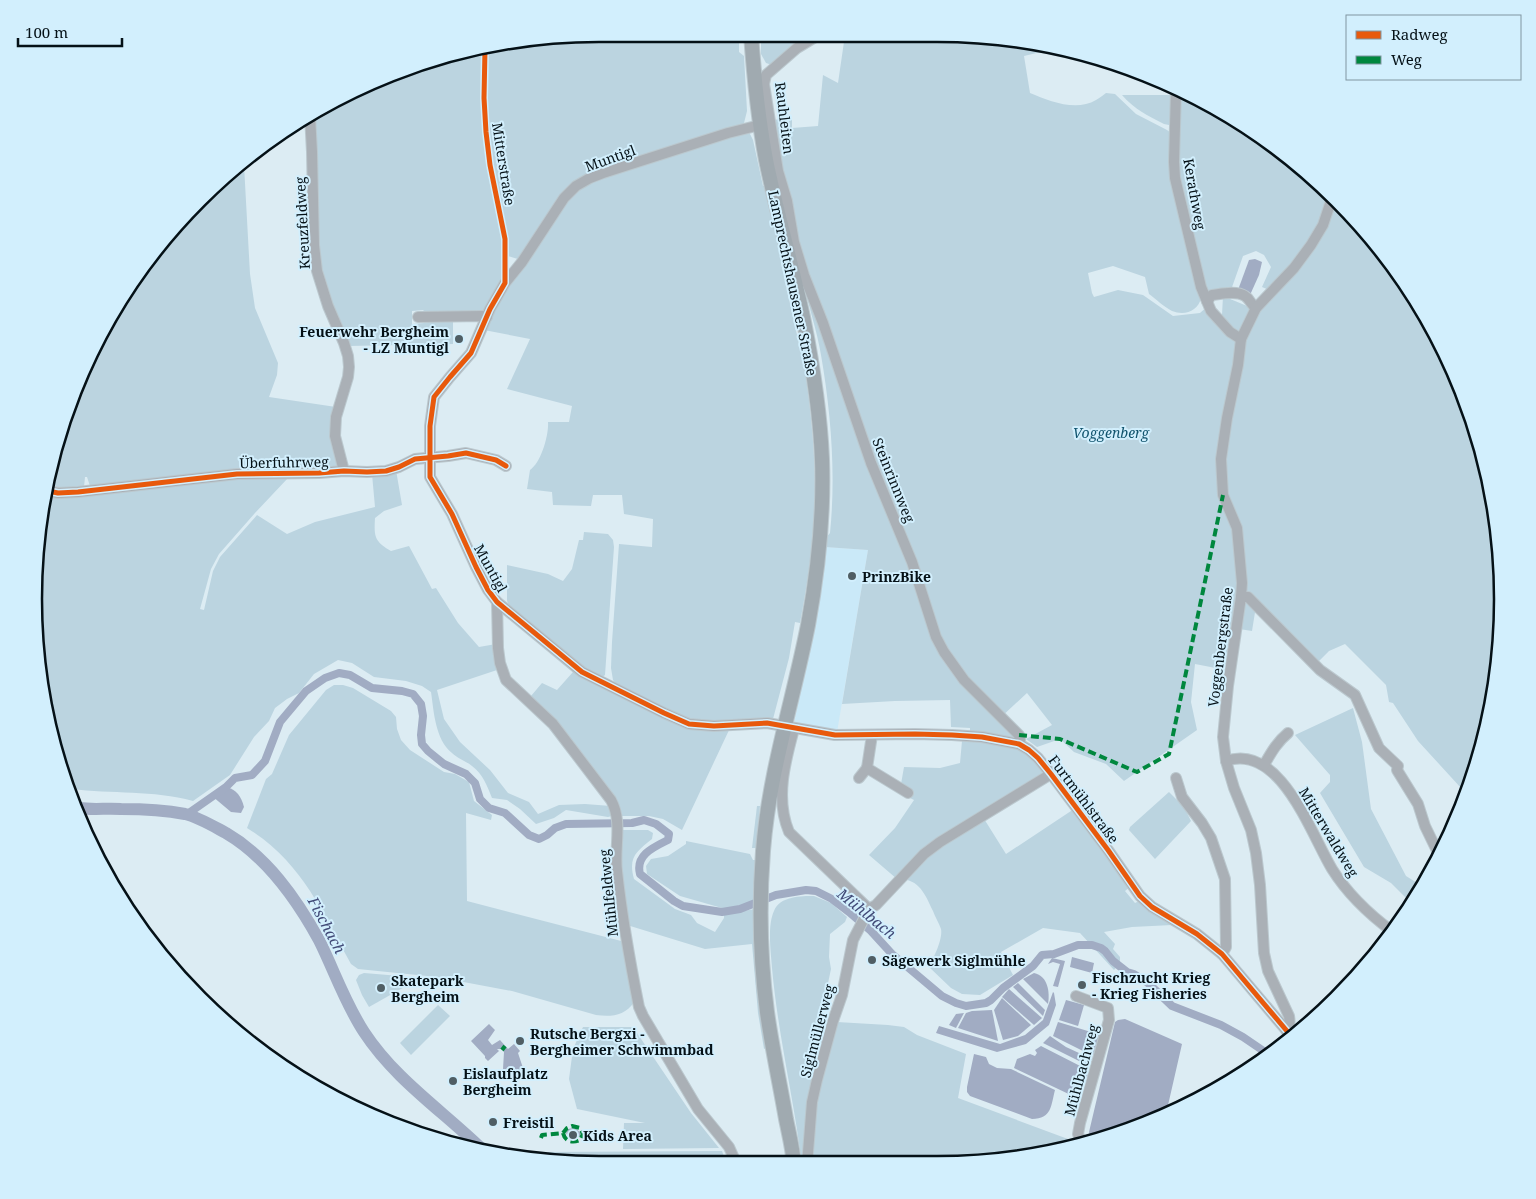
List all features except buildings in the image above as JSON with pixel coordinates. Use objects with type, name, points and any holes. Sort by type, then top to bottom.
[{"type":"main road","name":"Lamprechtshausener Straße","points":[[752,42],[760,125],[776,207],[803,319],[815,384],[822,458],[822,494],[817,563],[808,626],[789,728],[772,782],[766,819],[761,891],[762,960],[767,1012],[792,1156]]},
{"type":"street","name":"Rauhleiten","points":[[787,201],[778,171],[764,84],[766,75],[797,48],[807,42]]},
{"type":"street","name":"Kerathweg","points":[[1176,97],[1175,178],[1201,287],[1211,311],[1230,332],[1241,339]]},
{"type":"street","name":"Kreuzfeldweg","points":[[311,123],[314,245],[317,271],[328,306],[348,356],[348,377],[336,418],[335,436],[344,471]]},
{"type":"street","name":"Muntigl","points":[[760,125],[728,133],[603,173],[576,186],[564,198],[522,262],[505,283],[470,353],[434,397],[430,426],[430,477],[452,514],[488,590],[497,602],[582,672],[688,724],[714,726],[767,723],[789,728]]},
{"type":"street","name":"Steinrinnweg","points":[[787,201],[794,242],[804,275],[823,323],[868,455],[912,562],[936,637],[953,666],[964,680],[1019,735],[1019,744]]},
{"type":"street","name":"Voggenbergstraße","points":[[1289,1030],[1289,1016],[1268,970],[1264,952],[1256,853],[1251,830],[1234,788],[1226,761],[1223,737],[1242,583],[1237,528],[1223,495],[1221,459],[1226,418],[1238,365],[1241,339],[1256,308],[1304,256],[1323,224],[1329,205]]},
{"type":"street","points":[[1207,301],[1212,295],[1242,294],[1256,308]]},
{"type":"street","points":[[418,317],[487,317]]},
{"type":"street","name":"Überfuhrweg","points":[[53,492],[78,492],[237,474],[386,471],[415,459],[466,453],[496,460],[506,466]]},
{"type":"street","points":[[1241,597],[1248,597],[1320,670],[1355,695],[1379,748],[1398,766],[1398,770],[1418,804],[1425,826],[1435,847]]},
{"type":"street","name":"Mühlfeldweg","points":[[497,602],[498,648],[500,663],[506,680],[553,724],[611,800],[618,816],[616,868],[622,919],[639,1007],[698,1109],[729,1147],[732,1156]]},
{"type":"street","points":[[789,728],[782,792],[784,821],[789,832],[869,909]]},
{"type":"street","name":"Furtmühlstraße","points":[[789,728],[835,735],[952,735],[982,737],[1019,744],[1029,750],[1038,758],[1103,842],[1140,896],[1152,907],[1196,934],[1222,954],[1288,1031]]},
{"type":"street","points":[[1264,765],[1273,749],[1288,733]]},
{"type":"street","points":[[859,778],[867,768],[872,735]]},
{"type":"street","name":"Mitterwaldweg","points":[[1226,761],[1233,758],[1243,758],[1264,765],[1282,783],[1296,804],[1332,870],[1375,918],[1387,927]]},
{"type":"street","points":[[867,768],[908,793]]},
{"type":"street","name":"Siglmüllerweg","points":[[808,1156],[810,1121],[817,1080],[842,995],[853,940],[869,909],[876,905],[924,854],[1050,774]]},
{"type":"street","points":[[1176,778],[1182,797],[1211,838],[1225,879],[1226,947],[1222,954]]},
{"type":"street","name":"Mühlbachweg","points":[[1076,996],[1108,1008],[1109,1020],[1080,1123],[1078,1134],[1079,1138]]},
{"type":"shaded area","points":[[1255,259],[1262,262],[1259,275],[1250,295],[1238,290],[1249,260]]},
{"type":"shaded area","points":[[825,547],[868,550],[837,732],[794,723],[815,621]]},
{"type":"shaded area","points":[[226,787],[236,792],[240,797],[244,807],[241,813],[231,812],[212,796]]},
{"type":"shaded area","points":[[1072,957],[1094,963],[1092,973],[1070,967]]},
{"type":"shaded area","points":[[1052,958],[1065,961],[1058,987],[1053,986],[1060,964],[1053,962],[1048,964]]},
{"type":"shaded area","points":[[1034,973],[1042,977],[1047,985],[1048,1004],[1023,979]]},
{"type":"shaded area","points":[[1018,983],[1045,1010],[1043,1016],[1013,987]]},
{"type":"shaded area","points":[[1009,989],[1042,1018],[1034,1025],[1002,997]]},
{"type":"shaded area","points":[[1053,992],[1056,1005],[1049,1025],[1026,1044],[997,1052],[936,1033],[939,1026],[1000,1044],[1025,1035],[1043,1020]]},
{"type":"shaded area","points":[[1002,998],[1031,1025],[1018,1036],[1003,1040],[994,1010]]},
{"type":"shaded area","points":[[1066,1000],[1084,1005],[1078,1026],[1059,1020]]},
{"type":"shaded area","points":[[992,1010],[998,1041],[958,1028],[966,1013]]},
{"type":"shaded area","points":[[964,1013],[956,1028],[949,1025],[956,1014]]},
{"type":"shaded area","points":[[1125,1019],[1182,1044],[1168,1106],[1116,1127],[1090,1135],[1115,1022]]},
{"type":"shaded area","points":[[1058,1022],[1101,1035],[1094,1054],[1091,1055],[1053,1036]]},
{"type":"shaded area","points":[[489,1024],[495,1030],[488,1040],[492,1045],[500,1040],[508,1049],[514,1044],[520,1051],[518,1053],[524,1071],[521,1077],[513,1076],[503,1069],[504,1052],[501,1049],[497,1049],[499,1051],[488,1061],[471,1041]]},
{"type":"shaded area","points":[[1050,1036],[1066,1047],[1092,1059],[1087,1065],[1043,1043]]},
{"type":"shaded area","points":[[1041,1046],[1088,1070],[1086,1081],[1078,1097],[1014,1068],[1017,1059],[1030,1054],[1035,1056],[1037,1053],[1035,1050]]},
{"type":"shaded area","points":[[974,1054],[986,1057],[989,1064],[997,1068],[1011,1069],[1055,1090],[1050,1110],[1047,1114],[1043,1117],[1032,1119],[970,1096],[967,1092],[967,1087]]},
{"type":"shaded area","name":"Kids Area","points":[[573,1128],[581,1133],[580,1136],[573,1139],[569,1138],[566,1133],[568,1129]]},
{"type":"green space","points":[[600,42],[739,42],[739,52],[744,56],[747,111],[744,123],[737,128],[576,185],[521,260],[508,256],[504,221],[490,150],[486,54],[491,53],[527,47]]},
{"type":"green space","points":[[761,42],[803,42],[772,65],[766,63],[761,54]]},
{"type":"green space","name":"Voggenberg","points":[[844,42],[936,42],[1009,47],[1040,52],[1024,56],[1030,93],[1054,102],[1071,105],[1088,103],[1106,93],[1115,94],[1136,114],[1171,133],[1201,298],[1194,309],[1186,313],[1172,311],[1149,294],[1145,277],[1113,266],[1088,273],[1094,297],[1118,290],[1143,295],[1173,316],[1200,313],[1209,305],[1222,315],[1223,296],[1259,311],[1332,208],[1355,232],[1400,290],[1436,353],[1464,420],[1475,455],[1483,491],[1492,563],[1494,600],[1492,636],[1483,708],[1475,744],[1461,788],[1418,741],[1393,703],[1389,702],[1386,685],[1345,644],[1329,651],[1316,664],[1256,606],[1252,631],[1233,628],[1226,670],[1195,664],[1191,702],[1197,730],[1124,781],[1106,764],[1074,752],[1060,739],[1037,747],[1026,739],[1052,725],[1027,693],[999,719],[1015,735],[1010,745],[1021,750],[1047,772],[981,814],[1006,854],[1074,809],[1130,887],[1125,891],[1135,903],[1141,900],[1172,925],[1132,927],[1104,932],[1115,944],[1113,949],[1120,957],[1120,963],[1114,970],[1080,933],[1043,928],[1001,952],[1013,975],[980,995],[962,994],[951,988],[928,966],[938,948],[941,929],[927,899],[916,884],[905,879],[897,879],[869,855],[895,828],[914,800],[910,798],[912,791],[901,784],[904,767],[940,768],[960,763],[962,741],[970,741],[970,728],[951,727],[950,700],[842,704],[868,550],[825,547],[825,539],[830,533],[833,488],[825,377],[799,261],[772,120],[792,118],[792,128],[818,126],[823,75],[838,83]]},
{"type":"green space","points":[[484,55],[484,106],[487,150],[506,251],[504,277],[501,287],[495,296],[482,313],[426,313],[423,310],[412,311],[412,324],[453,319],[453,344],[348,346],[319,271],[312,122],[353,100],[386,85],[455,61]]},
{"type":"green space","points":[[1122,95],[1173,95],[1171,123],[1169,125],[1164,124],[1131,104]]},
{"type":"green space","points":[[1178,98],[1246,136],[1304,181],[1327,203],[1320,223],[1300,255],[1269,290],[1262,287],[1271,267],[1264,255],[1256,251],[1243,256],[1231,290],[1211,292],[1206,290],[1179,187]]},
{"type":"green space","points":[[748,130],[753,140],[763,186],[765,186],[783,262],[781,263],[799,344],[801,344],[813,437],[815,474],[814,525],[800,623],[795,622],[789,658],[773,719],[712,723],[685,719],[619,688],[613,680],[611,668],[612,642],[619,544],[652,547],[653,519],[624,514],[622,495],[593,495],[591,506],[553,505],[552,492],[527,489],[530,470],[538,461],[544,448],[548,422],[569,422],[572,406],[507,389],[530,339],[484,330],[492,312],[564,201],[591,179]]},
{"type":"green space","points":[[244,171],[250,274],[255,308],[278,363],[277,375],[269,397],[336,407],[340,468],[90,486],[87,477],[85,477],[84,487],[54,489],[61,455],[72,420],[100,353],[136,290],[158,260],[206,206]]},
{"type":"green space","points":[[396,470],[402,505],[384,511],[375,518],[375,534],[378,541],[391,551],[409,546],[432,589],[436,588],[458,623],[479,647],[496,644],[500,669],[437,690],[444,719],[460,742],[490,770],[508,793],[529,802],[538,814],[559,805],[585,804],[611,806],[615,815],[608,817],[566,810],[554,818],[536,824],[507,800],[492,798],[484,780],[476,769],[454,755],[446,747],[436,725],[431,692],[422,686],[406,681],[374,677],[352,663],[338,660],[314,674],[299,693],[275,708],[269,721],[254,737],[230,775],[193,801],[163,795],[76,790],[61,744],[53,708],[44,636],[42,600],[44,563],[53,493],[226,477],[288,478],[219,554],[211,569],[200,609],[204,610],[213,571],[220,557],[257,515],[287,534],[315,522],[375,507],[372,474]]},
{"type":"green space","points":[[584,532],[608,534],[613,540],[614,547],[605,675],[601,678],[583,669],[508,605],[507,600],[507,565],[548,574],[563,581],[572,569],[579,540],[583,540]]},
{"type":"green space","points":[[576,671],[671,719],[730,728],[682,830],[663,819],[649,816],[620,816],[531,696],[542,683],[557,690]]},
{"type":"green space","points":[[334,685],[353,688],[391,711],[396,717],[397,729],[401,740],[410,750],[444,772],[455,774],[469,782],[474,801],[492,815],[491,820],[466,813],[467,901],[625,942],[634,1002],[630,1007],[622,1013],[607,1016],[596,1015],[512,991],[437,977],[358,969],[351,964],[320,906],[296,872],[266,841],[247,828],[266,779],[272,774],[289,735],[326,690]]},
{"type":"green space","points":[[1353,708],[1362,742],[1371,809],[1406,876],[1416,882],[1406,898],[1391,883],[1364,867],[1320,793],[1330,782],[1330,775],[1295,735]]},
{"type":"green space","points":[[1169,792],[1184,807],[1191,821],[1155,859],[1129,830]]},
{"type":"green space","points":[[757,806],[760,806],[756,848],[752,848]]},
{"type":"green space","points":[[620,830],[648,830],[653,833],[652,839],[638,852],[633,860],[632,871],[634,879],[675,909],[691,915],[697,923],[715,932],[724,915],[754,909],[766,1048],[764,1049],[758,1013],[752,944],[705,949],[627,925],[619,862]]},
{"type":"green space","points":[[686,841],[750,854],[753,860],[756,860],[754,903],[723,910],[722,908],[680,896],[647,874],[646,866],[651,859],[668,856],[686,844]]},
{"type":"green space","points":[[814,896],[831,903],[847,917],[845,922],[830,934],[829,957],[831,969],[818,1039],[830,1044],[837,1022],[904,1027],[917,1035],[966,1054],[958,1098],[1071,1140],[1009,1152],[973,1155],[801,1156],[775,993],[770,932],[772,917],[777,906],[791,898]]},
{"type":"green space","name":"Skatepark Bergheim","points":[[364,973],[412,977],[415,981],[369,1007],[356,980],[359,975]]},
{"type":"green space","points":[[438,1005],[450,1016],[411,1055],[400,1043]]},
{"type":"green space","points":[[583,1027],[633,1027],[691,1113],[719,1148],[623,1149],[624,1123],[645,1123],[577,1109],[569,1079],[573,1049]]},
{"type":"green space","points":[[722,1151],[724,1156],[600,1156],[563,1155],[548,1154],[548,1152]]},
{"type":"waterway","name":"Mühlbach","points":[[186,815],[226,787],[235,778],[252,775],[265,761],[280,722],[306,691],[325,678],[339,673],[350,675],[372,688],[413,694],[421,704],[423,716],[422,744],[444,764],[466,774],[475,783],[480,799],[489,808],[505,813],[529,835],[539,839],[555,828],[566,824],[632,823],[644,820],[656,824],[669,834],[668,840],[647,852],[640,862],[640,874],[683,906],[722,912],[740,909],[776,895],[806,890],[816,891],[832,899],[849,912],[871,931],[892,954],[942,996],[966,1006],[986,1003],[991,1000],[1003,988],[1033,966],[1042,955],[1054,954],[1078,945],[1092,945],[1105,951],[1113,961],[1127,972],[1148,983],[1172,1006],[1221,1025],[1263,1051]]},
{"type":"waterway","name":"Fischach","points":[[83,808],[145,810],[185,814],[200,819],[226,833],[255,854],[279,880],[301,909],[319,940],[351,1010],[377,1050],[406,1081],[475,1142]]},
{"type":"marked path","points":[[1019,735],[1060,739],[1137,772],[1169,754],[1223,495]]},
{"type":"marked path","points":[[502,1050],[505,1046]]},
{"type":"marked path","points":[[541,1138],[542,1135],[563,1133],[567,1140],[575,1141],[580,1140],[583,1134],[580,1128],[572,1126],[563,1133]]},
{"type":"cycle path","name":"Mitterstraße","points":[[485,54],[484,98],[486,132],[490,165],[505,239],[505,283],[490,309],[471,353],[434,397],[430,426],[430,477],[452,514],[488,590],[497,602],[582,672],[689,724],[714,726],[767,723],[835,735],[952,735],[982,737],[1019,744],[1038,758],[1051,774],[1140,896],[1152,907],[1197,934],[1222,954],[1287,1032]]},
{"type":"cycle path","points":[[53,492],[78,492],[237,474],[386,471],[415,459],[466,453],[496,460],[506,466]]},
{"type":"place","name":"Feuerwehr Bergheim - LZ Muntigl","points":[[459,339]]},
{"type":"place","name":"PrinzBike","points":[[852,576]]},
{"type":"place","name":"Sägewerk Siglmühle","points":[[872,960]]},
{"type":"place","name":"Fischzucht Krieg - Krieg Fisheries","points":[[1082,985]]},
{"type":"place","name":"Skatepark Bergheim","points":[[381,988]]},
{"type":"place","name":"Rutsche Bergxi - Bergheimer Schwimmbad","points":[[520,1041]]},
{"type":"place","name":"Eislaufplatz Bergheim","points":[[453,1081]]},
{"type":"place","name":"Freistil","points":[[493,1122]]},
{"type":"place","name":"Kids Area","points":[[573,1135]]}]
